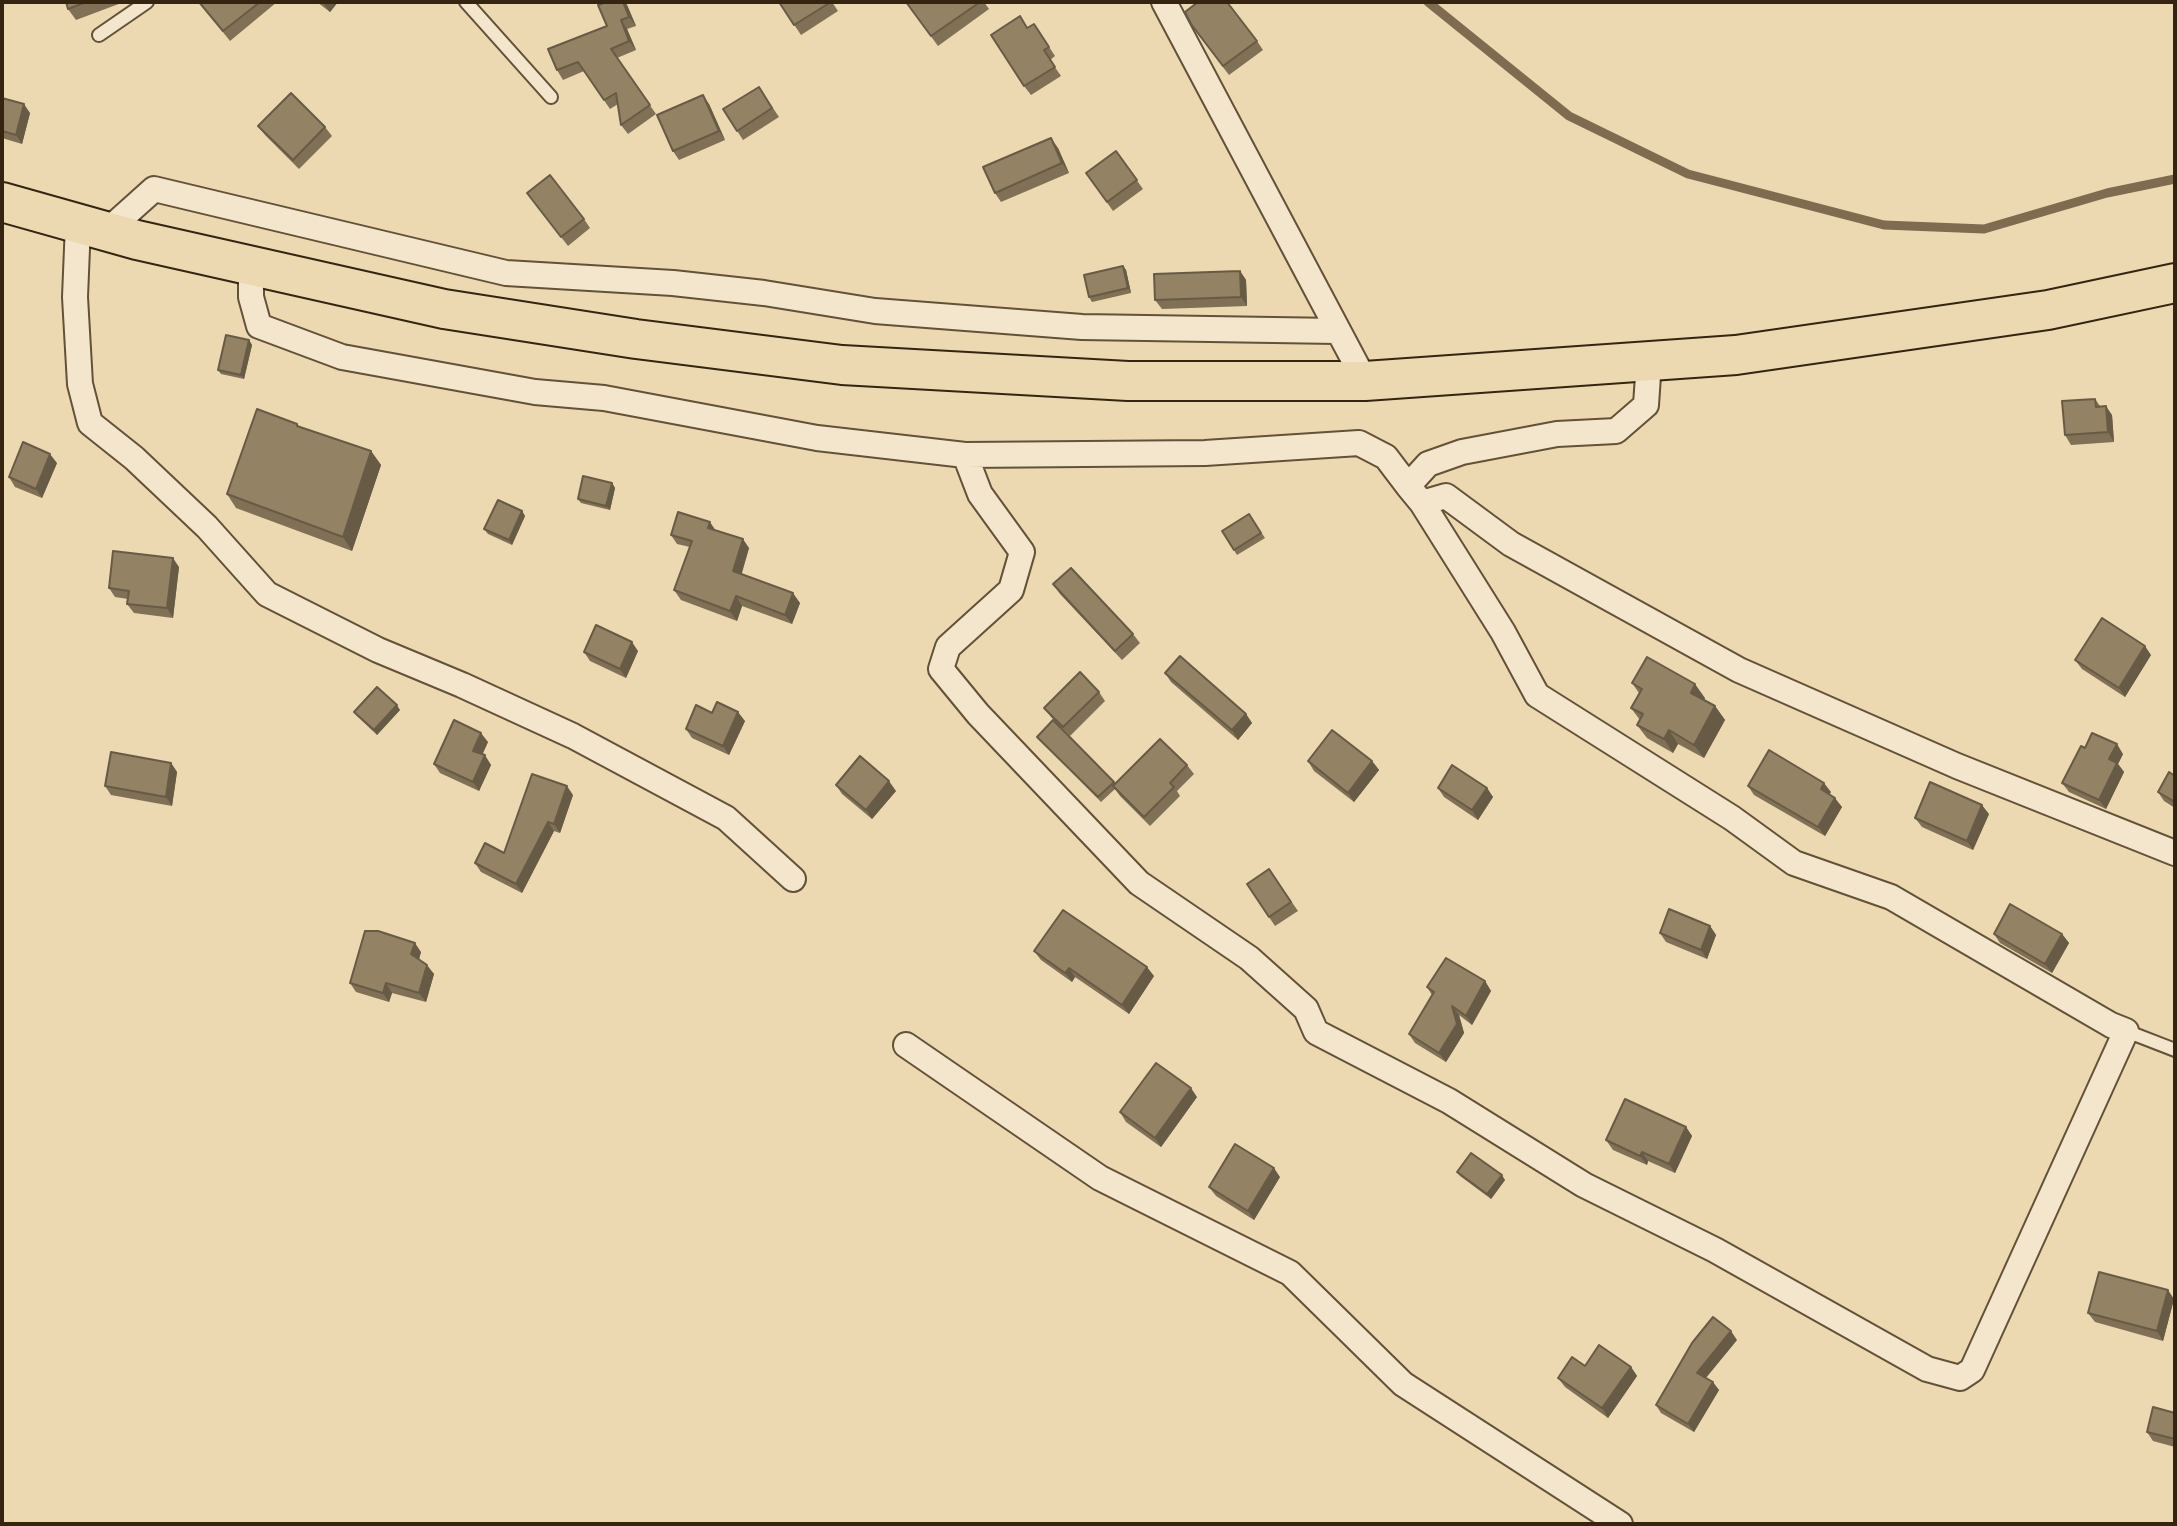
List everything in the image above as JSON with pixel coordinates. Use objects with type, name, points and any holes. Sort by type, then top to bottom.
[{"type":"main road","points":[[2,202],[92,228],[444,309],[636,339],[842,365],[1128,381],[1366,381],[1736,355],[2021,314],[2175,284]]},
{"type":"street","points":[[1164,2],[1366,381]]},
{"type":"street","points":[[793,879],[715,811],[572,736],[378,650],[267,594],[189,510],[134,458],[90,423],[80,384],[75,298],[92,228],[154,189],[506,273],[673,283],[764,293],[875,310],[1082,327],[1337,331]]},
{"type":"street","points":[[251,266],[251,297],[259,326],[342,357],[535,392],[604,398],[817,438],[965,456],[1205,453],[1359,443],[1386,457],[1415,495],[1503,632],[1537,695],[1732,818],[1794,863],[1891,897],[2126,1031],[1972,1370],[1960,1378],[1927,1369],[1715,1250],[1584,1185],[1449,1101],[1316,1031],[1306,1009],[1249,958],[1139,883],[978,714],[941,669],[948,647],[1011,590],[1022,552],[980,494],[965,456]]},
{"type":"street","points":[[1415,495],[1428,464],[1462,452],[1557,434],[1616,431],[1646,405],[1649,361]]},
{"type":"street","points":[[1415,495],[1446,496],[1511,544],[1739,670],[1957,766],[2175,853]]},
{"type":"street","points":[[906,1045],[1100,1178],[1290,1273],[1403,1384],[1620,1524]]},
{"type":"lane","points":[[99,35],[146,2]]},
{"type":"lane","points":[[466,2],[551,97]]},
{"type":"lane","points":[[2126,1031],[2175,1050]]},
{"type":"building","points":[[66,2],[86,2],[68,9]]},
{"type":"building","points":[[199,2],[260,2],[223,31]]},
{"type":"building","points":[[623,2],[629,17],[621,20],[629,41],[611,49],[650,105],[621,125],[616,93],[604,100],[578,62],[557,70],[548,49],[607,26],[598,5]]},
{"type":"building","points":[[779,2],[831,2],[794,25]]},
{"type":"building","points":[[906,2],[980,2],[931,36]]},
{"type":"building","points":[[1198,2],[1227,2],[1257,41],[1223,66],[1185,12]]},
{"type":"building","points":[[1020,16],[1027,28],[1034,24],[1049,47],[1044,50],[1055,67],[1024,86],[991,35]]},
{"type":"building","points":[[759,87],[772,108],[737,131],[723,109]]},
{"type":"building","points":[[291,93],[325,127],[293,160],[258,126]]},
{"type":"building","points":[[703,95],[719,131],[673,151],[657,115]]},
{"type":"building","points":[[2,98],[24,104],[16,135],[2,131]]},
{"type":"building","points":[[1051,138],[1062,163],[995,193],[983,167]]},
{"type":"building","points":[[1116,151],[1137,180],[1107,202],[1086,173]]},
{"type":"building","points":[[550,175],[584,219],[561,237],[527,193]]},
{"type":"building","points":[[1123,266],[1128,288],[1089,297],[1084,275]]},
{"type":"building","points":[[1240,271],[1241,297],[1155,300],[1154,274]]},
{"type":"building","points":[[226,335],[249,340],[241,375],[218,370]]},
{"type":"building","points":[[2095,399],[2096,407],[2106,406],[2108,432],[2065,435],[2062,401]]},
{"type":"building","points":[[257,409],[297,426],[371,451],[343,537],[227,494]]},
{"type":"building","points":[[23,442],[50,454],[36,489],[9,477]]},
{"type":"building","points":[[583,476],[612,483],[606,506],[578,499]]},
{"type":"building","points":[[498,500],[522,511],[509,540],[484,529]]},
{"type":"building","points":[[678,512],[710,522],[708,528],[743,539],[733,571],[793,593],[785,615],[736,596],[730,611],[674,590],[692,541],[671,535]]},
{"type":"building","points":[[1249,514],[1261,533],[1234,550],[1222,531]]},
{"type":"building","points":[[113,551],[173,558],[167,608],[127,604],[129,591],[109,588]]},
{"type":"building","points":[[1071,568],[1133,634],[1115,651],[1053,584]]},
{"type":"building","points":[[2102,618],[2145,646],[2119,688],[2075,660]]},
{"type":"building","points":[[596,625],[632,642],[620,669],[584,652]]},
{"type":"building","points":[[1180,656],[1246,714],[1232,730],[1165,673]]},
{"type":"building","points":[[1647,657],[1695,684],[1691,693],[1715,706],[1694,745],[1669,730],[1664,739],[1637,725],[1643,714],[1631,708],[1642,689],[1632,683]]},
{"type":"building","points":[[1080,672],[1099,692],[1063,727],[1044,708]]},
{"type":"building","points":[[377,687],[397,705],[374,730],[354,712]]},
{"type":"building","points":[[717,702],[738,712],[723,746],[686,729],[696,705],[712,713]]},
{"type":"building","points":[[454,720],[481,733],[473,751],[485,755],[473,782],[434,764]]},
{"type":"building","points":[[1053,720],[1114,782],[1098,797],[1037,737]]},
{"type":"building","points":[[1332,730],[1372,761],[1348,793],[1308,761]]},
{"type":"building","points":[[2092,733],[2117,744],[2109,759],[2117,763],[2099,800],[2062,783],[2081,746],[2085,748]]},
{"type":"building","points":[[1160,739],[1187,765],[1170,783],[1174,787],[1144,817],[1113,786]]},
{"type":"building","points":[[1769,750],[1824,783],[1821,789],[1835,798],[1818,827],[1748,786]]},
{"type":"building","points":[[111,752],[171,763],[166,797],[105,786]]},
{"type":"building","points":[[860,756],[889,781],[866,810],[836,785]]},
{"type":"building","points":[[1452,765],[1487,788],[1472,810],[1438,788]]},
{"type":"building","points":[[2169,772],[2175,776],[2175,802],[2158,792]]},
{"type":"building","points":[[532,774],[567,786],[554,824],[548,822],[516,884],[475,863],[485,843],[504,853]]},
{"type":"building","points":[[1930,782],[1982,805],[1967,841],[1915,818]]},
{"type":"building","points":[[1269,869],[1291,902],[1269,917],[1247,884]]},
{"type":"building","points":[[2010,904],[2062,934],[2045,964],[1994,934]]},
{"type":"building","points":[[1669,909],[1710,926],[1701,950],[1660,933]]},
{"type":"building","points":[[1063,910],[1147,967],[1122,1005],[1069,968],[1065,973],[1034,951]]},
{"type":"building","points":[[365,931],[378,931],[415,943],[411,954],[427,965],[419,993],[386,983],[383,993],[350,983]]},
{"type":"building","points":[[1446,958],[1485,981],[1466,1016],[1452,1006],[1457,1024],[1439,1053],[1409,1034],[1434,992],[1427,987]]},
{"type":"building","points":[[1156,1063],[1191,1088],[1155,1138],[1120,1112]]},
{"type":"building","points":[[1625,1099],[1686,1127],[1669,1164],[1642,1152],[1640,1156],[1606,1140]]},
{"type":"building","points":[[1235,1144],[1274,1168],[1248,1211],[1209,1187]]},
{"type":"building","points":[[1471,1153],[1502,1175],[1487,1194],[1457,1172]]},
{"type":"building","points":[[2099,1272],[2168,1290],[2157,1331],[2088,1313]]},
{"type":"building","points":[[1713,1317],[1731,1331],[1697,1373],[1713,1382],[1688,1424],[1656,1405],[1692,1343]]},
{"type":"building","points":[[1599,1345],[1631,1367],[1602,1408],[1558,1378],[1572,1357],[1585,1366]]},
{"type":"building","points":[[2153,1407],[2175,1413],[2175,1439],[2147,1432]]},
{"type":"waterway","points":[[1428,2],[1569,116],[1688,174],[1884,225],[1984,229],[2107,193],[2175,179]]}]
